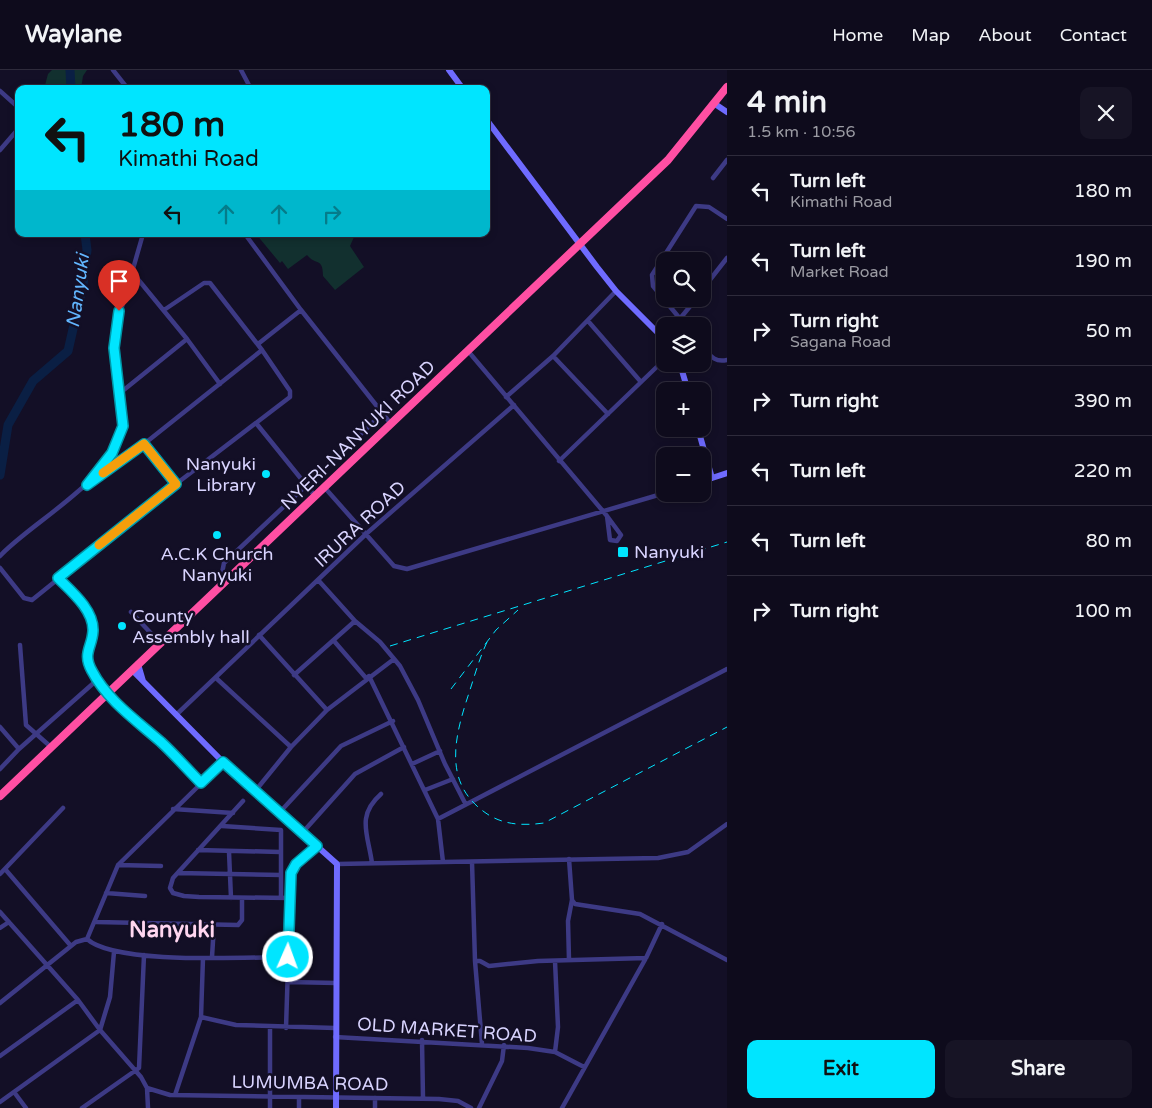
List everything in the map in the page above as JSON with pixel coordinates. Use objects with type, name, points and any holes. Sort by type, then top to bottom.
[{"type":"highway","name":"NYERI-NANYUKI ROAD","points":[[0,796],[668,160],[727,88]]},
{"type":"street","points":[[113,70],[125,85]]},
{"type":"street","points":[[241,70],[249,85]]},
{"type":"street","points":[[449,70],[460,85]]},
{"type":"street","points":[[0,91],[15,104]]},
{"type":"street","points":[[715,104],[727,112]]},
{"type":"street","points":[[490,124],[616,291],[656,329]]},
{"type":"street","points":[[0,150],[15,133]]},
{"type":"street","points":[[713,178],[727,160]]},
{"type":"street","points":[[678,317],[653,286],[652,275],[696,206],[708,207],[727,219]]},
{"type":"street","points":[[87,485],[112,453],[122,431],[124,421],[114,348],[114,335],[142,237]]},
{"type":"street","points":[[247,237],[301,310],[391,424]]},
{"type":"street","points":[[711,278],[727,258]]},
{"type":"street","points":[[132,272],[187,339],[220,384]]},
{"type":"street","points":[[0,568],[24,598],[29,600],[176,484],[287,400],[291,394],[258,344],[208,282],[164,310]]},
{"type":"street","points":[[506,397],[553,356],[616,291]]},
{"type":"street","points":[[682,317],[690,307]]},
{"type":"street","points":[[258,344],[301,310]]},
{"type":"street","points":[[588,321],[641,382]]},
{"type":"street","points":[[120,394],[187,339]]},
{"type":"street","points":[[0,556],[87,485],[144,444],[262,350]]},
{"type":"street","points":[[468,351],[607,516],[620,535],[617,541],[610,540],[608,537],[607,516]]},
{"type":"street","points":[[553,356],[608,414]]},
{"type":"street","points":[[711,356],[713,358],[727,360]]},
{"type":"street","points":[[559,461],[656,368]]},
{"type":"street","name":"IRURA ROAD","points":[[176,715],[259,635],[319,581],[366,534],[514,405]]},
{"type":"street","points":[[228,579],[222,573],[224,563],[383,413]]},
{"type":"street","points":[[256,423],[315,496]]},
{"type":"street","points":[[700,437],[712,478],[727,473]]},
{"type":"street","points":[[144,444],[176,484]]},
{"type":"street","points":[[348,448],[356,457]]},
{"type":"street","points":[[324,488],[394,566],[407,570],[656,496]]},
{"type":"street","points":[[58,578],[75,596],[88,616],[93,632],[87,656],[97,680],[201,783]]},
{"type":"street","points":[[319,581],[394,659],[418,700],[465,803]]},
{"type":"street","points":[[131,612],[160,643]]},
{"type":"street","points":[[294,675],[334,641],[355,620]]},
{"type":"street","points":[[259,635],[326,710]]},
{"type":"street","points":[[334,641],[368,677],[393,721],[438,819],[442,862]]},
{"type":"street","points":[[20,645],[26,725],[51,748]]},
{"type":"street","points":[[256,790],[291,746],[326,710],[394,659]]},
{"type":"street","points":[[138,664],[143,681]]},
{"type":"street","points":[[438,819],[465,803],[727,669]]},
{"type":"street","points":[[132,670],[223,762],[337,864],[658,858],[682,855],[727,824]]},
{"type":"street","points":[[216,678],[291,746]]},
{"type":"street","points":[[0,769],[19,749],[97,680]]},
{"type":"street","points":[[280,812],[341,746],[393,721]]},
{"type":"street","points":[[0,727],[19,749]]},
{"type":"street","points":[[303,832],[355,774],[404,747]]},
{"type":"street","points":[[412,764],[440,751]]},
{"type":"street","points":[[0,1004],[76,942],[87,939],[96,922],[118,865],[223,762]]},
{"type":"street","points":[[425,790],[453,779]]},
{"type":"street","points":[[372,863],[364,822],[369,806],[381,794]]},
{"type":"street","points":[[243,801],[178,873],[170,888],[175,894],[242,899],[290,898]]},
{"type":"street","points":[[0,874],[63,808]]},
{"type":"street","points":[[173,809],[233,813]]},
{"type":"street","points":[[222,826],[281,830],[281,898]]},
{"type":"street","points":[[286,1028],[289,982],[290,898],[293,869],[317,846]]},
{"type":"street","points":[[198,850],[280,852]]},
{"type":"street","points":[[228,852],[231,898]]},
{"type":"street","points":[[569,859],[572,900],[568,921],[569,960]]},
{"type":"street","points":[[472,862],[475,961],[482,1044]]},
{"type":"street","points":[[336,1108],[337,864]]},
{"type":"street","points":[[118,865],[161,866]]},
{"type":"street","points":[[5,869],[71,946]]},
{"type":"street","points":[[178,873],[281,875]]},
{"type":"street","points":[[106,893],[145,896]]},
{"type":"street","points":[[96,922],[240,924],[242,920],[242,899]]},
{"type":"street","points":[[572,900],[579,906],[637,913],[662,924],[727,960]]},
{"type":"street","points":[[0,912],[78,1000],[100,1030],[135,1070],[147,1088],[148,1108]]},
{"type":"street","points":[[0,928],[9,922]]},
{"type":"street","points":[[562,1108],[646,958],[662,924]]},
{"type":"street","points":[[212,957],[214,925]]},
{"type":"street","points":[[87,939],[96,946],[114,952],[144,955],[203,958],[288,957]]},
{"type":"street","points":[[0,1102],[100,1030],[110,997],[114,952]]},
{"type":"street","points":[[82,1108],[135,1070],[140,1064],[144,955]]},
{"type":"street","points":[[175,1096],[201,1017],[203,958]]},
{"type":"street","points":[[475,961],[480,961],[490,966],[555,960],[646,958]]},
{"type":"street","points":[[555,960],[558,1027],[555,1052]]},
{"type":"street","points":[[289,982],[336,983]]},
{"type":"street","points":[[0,1056],[78,1000]]},
{"type":"street","points":[[201,1017],[228,1024],[286,1028],[335,1028]]},
{"type":"street","points":[[270,1027],[270,1108]]},
{"type":"street","name":"OLD MARKET ROAD","points":[[335,1036],[504,1045],[555,1052],[584,1067]]},
{"type":"street","points":[[422,1040],[423,1098]]},
{"type":"street","points":[[479,1108],[502,1061],[504,1045]]},
{"type":"street","name":"LUMUMBA ROAD","points":[[147,1088],[159,1094],[175,1096],[423,1098],[458,1101],[471,1108]]},
{"type":"street","points":[[14,1092],[26,1108]]},
{"type":"street","points":[[299,1098],[299,1108]]},
{"type":"street","points":[[375,1098],[375,1108]]},
{"type":"green space","points":[[52,70],[87,70],[83,76],[82,85],[45,85],[48,74]]},
{"type":"green space","points":[[258,237],[354,237],[350,246],[364,267],[335,290],[323,276],[322,266],[307,255],[288,269],[282,261],[280,263]]},
{"type":"waterway","name":"Nanyuki","points":[[70,70],[71,85]]},
{"type":"waterway","name":"Nanyuki","points":[[0,475],[8,425],[33,381],[68,351],[83,285],[87,250],[85,237]]},
{"type":"railway","points":[[390,646],[727,542]]},
{"type":"railway","points":[[451,689],[496,630],[518,610]]},
{"type":"railway","points":[[487,642],[459,727],[456,742],[457,772],[462,786],[470,799],[490,816],[504,822],[520,824],[544,823],[727,727]]},
{"type":"slow traffic","points":[[99,545],[176,484],[144,444],[103,473]]},
{"type":"place","name":"Nanyuki Library","points":[[266,474]]},
{"type":"place","name":"A.C.K Church Nanyuki","points":[[217,535]]},
{"type":"place","name":"Nanyuki","points":[[623,552]]},
{"type":"place","name":"County Assembly hall","points":[[122,626]]},
{"type":"district","name":"Nanyuki","points":[[172,930]]},
{"type":"route","points":[[119,311],[114,335],[114,348],[124,421],[112,453],[87,485],[144,444],[176,484],[58,578],[82,604],[88,616],[93,632],[87,650],[88,661],[97,680],[117,702],[163,744],[201,783],[223,762],[317,846],[296,864],[291,873],[288,957]]}]
